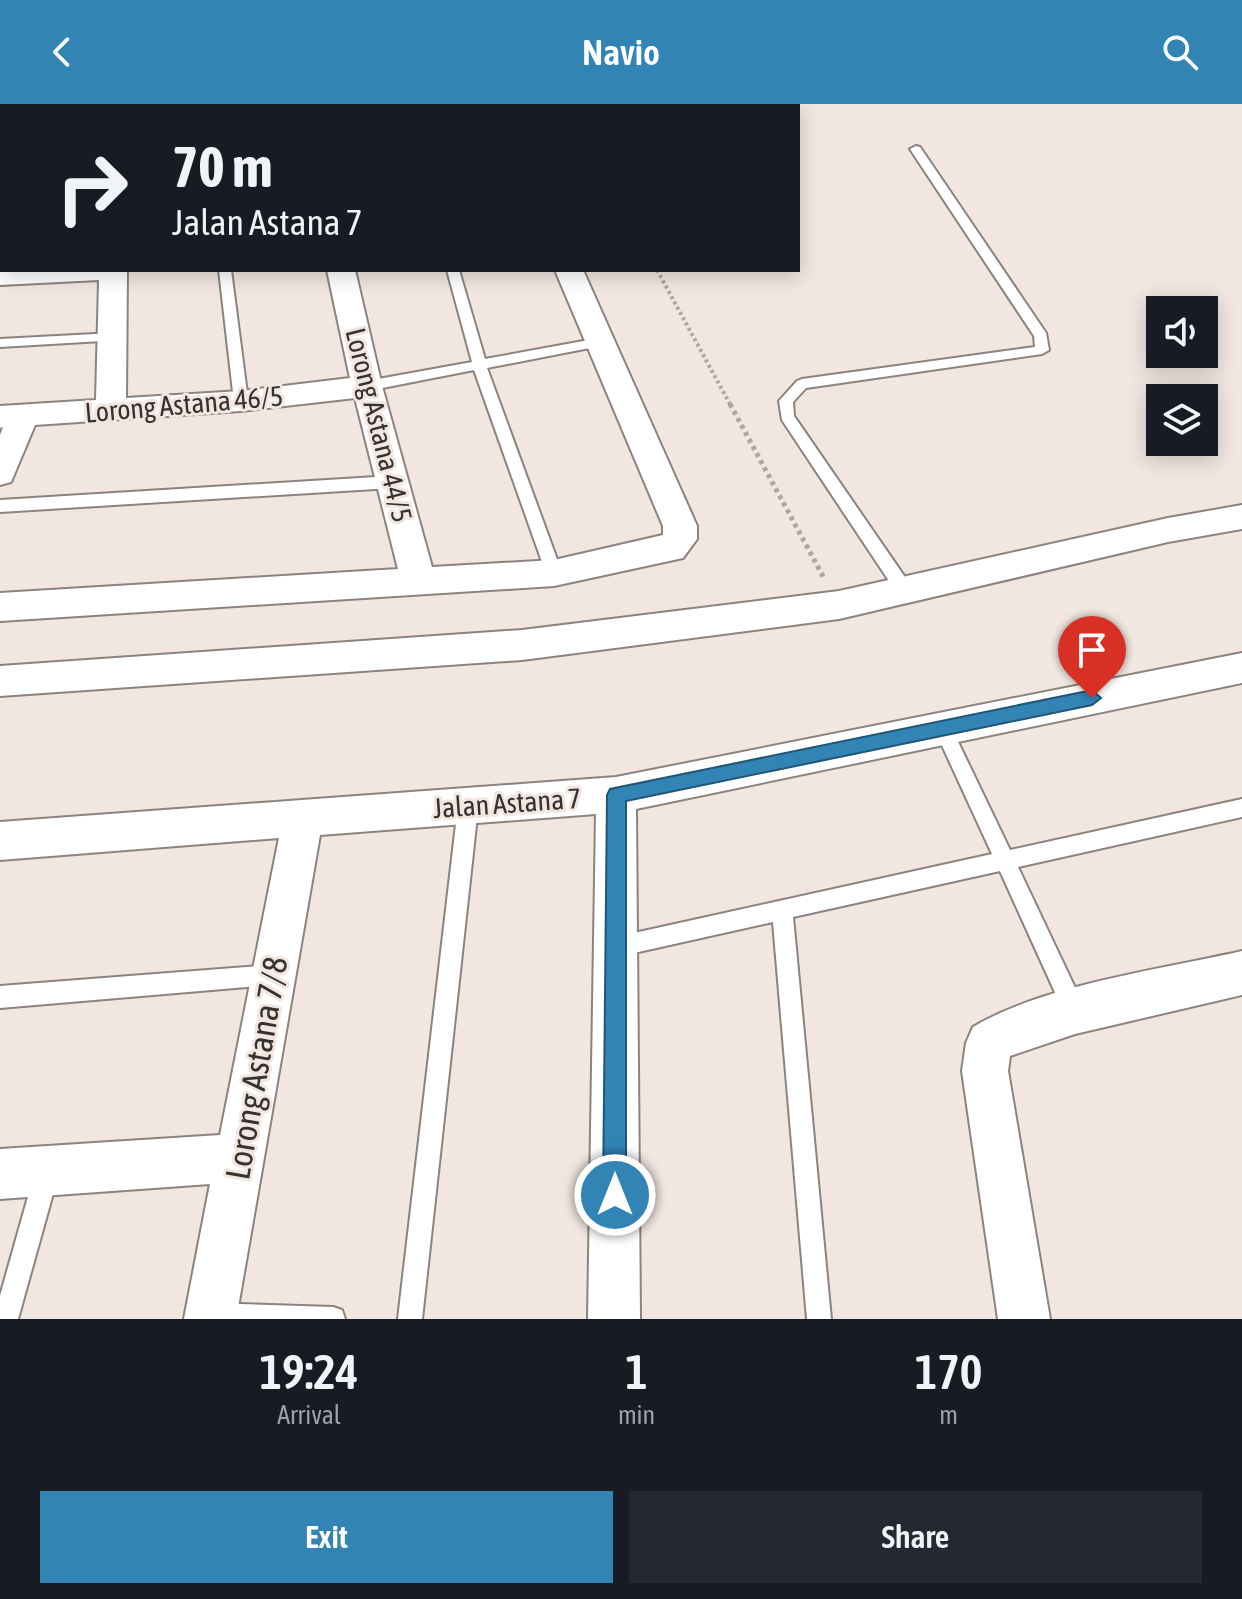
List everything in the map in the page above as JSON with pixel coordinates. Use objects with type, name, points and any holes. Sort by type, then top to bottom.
[{"type":"street","points":[[0,277],[94,272]]},
{"type":"street","points":[[111,411],[113,272]]},
{"type":"street","name":"Lorong Astana 44/5","points":[[341,272],[367,386],[418,580]]},
{"type":"street","points":[[0,607],[554,573],[671,549],[680,539],[680,526],[570,272]]},
{"type":"street","name":"Lorong Astana 46/5","points":[[11,416],[241,401],[367,386]]},
{"type":"street","points":[[0,474],[11,416]]},
{"type":"street","points":[[0,681],[522,645],[839,605],[1168,530],[1242,517]]},
{"type":"street","name":"Jalan Astana 7","points":[[0,841],[616,795],[1242,668]]},
{"type":"street","points":[[614,1319],[616,795]]},
{"type":"street","name":"Lorong Astana 7/8","points":[[211,1317],[303,818]]},
{"type":"street","points":[[1024,1319],[985,1071],[989,1043],[1009,1031],[1075,1011],[1242,973]]},
{"type":"street","points":[[0,1174],[239,1158]]},
{"type":"lane","points":[[905,591],[787,416],[786,401],[802,384],[1018,356],[1042,350],[1041,336],[916,149]]},
{"type":"lane","points":[[225,272],[241,401]]},
{"type":"lane","points":[[454,272],[480,367],[554,573]]},
{"type":"lane","points":[[0,343],[114,337]]},
{"type":"lane","points":[[367,386],[600,342]]},
{"type":"lane","points":[[0,506],[392,482]]},
{"type":"lane","points":[[943,728],[1075,1011]]},
{"type":"lane","points":[[410,1319],[468,807]]},
{"type":"lane","points":[[616,947],[1242,808]]},
{"type":"lane","points":[[782,910],[819,1319]]},
{"type":"lane","points":[[0,997],[272,975]]},
{"type":"lane","points":[[6,1319],[48,1169]]},
{"type":"lane","points":[[211,1317],[333,1319]]},
{"type":"path","points":[[658,272],[839,605]]},
{"type":"route","points":[[615,1195],[616,795],[1092,698]]}]
